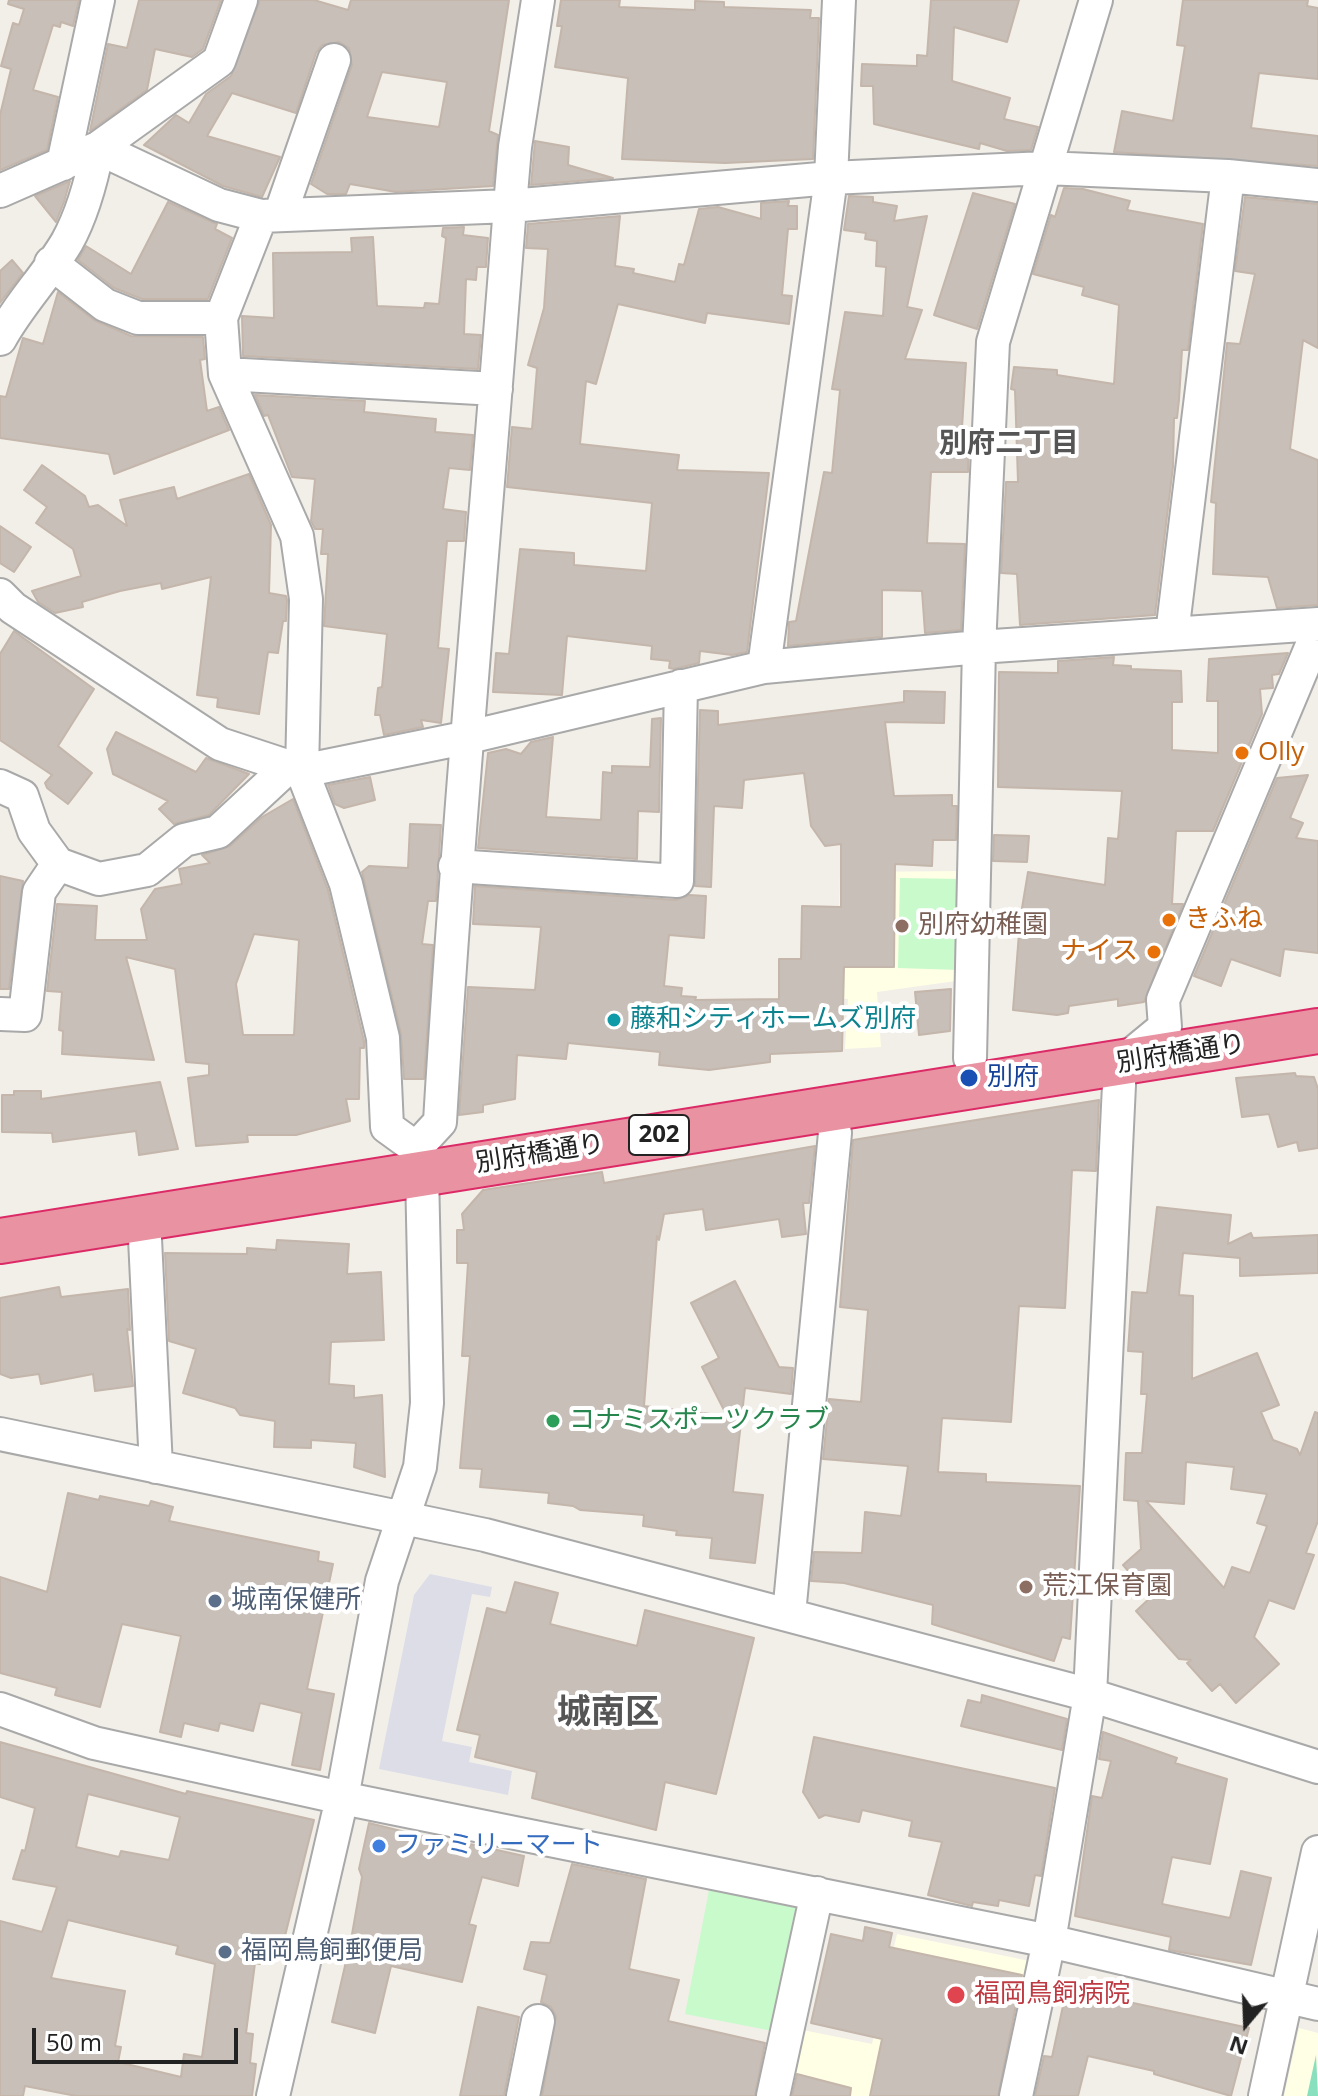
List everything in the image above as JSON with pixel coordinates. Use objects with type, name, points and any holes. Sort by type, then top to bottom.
[{"type":"highway","name":"別府橋通り","points":[[2,1218],[144,1218],[419,1160],[970,1058],[1318,1003]]},
{"type":"highway","name":"別府橋通り","points":[[2,1218],[419,1160],[829,1108],[1318,1031]]},
{"type":"highway","points":[[0,1266],[123,1244],[144,1218]]},
{"type":"street","points":[[63,164],[98,0]]},
{"type":"street","points":[[0,191],[98,148],[219,61],[241,0]]},
{"type":"street","points":[[273,2096],[342,1798],[382,1581],[420,1467],[427,1403],[419,1160],[440,1122],[455,866],[469,737],[515,147],[538,0]]},
{"type":"street","points":[[764,667],[831,178],[839,0]]},
{"type":"street","points":[[970,1058],[979,647],[993,342],[1096,0]]},
{"type":"street","points":[[334,60],[271,216],[221,318],[225,374],[297,536],[306,599],[294,770],[346,884],[383,1038],[387,1127],[419,1160]]},
{"type":"street","points":[[98,148],[219,205],[271,216],[510,206],[831,178],[1045,168],[1228,176],[1318,185]]},
{"type":"street","points":[[0,339],[14,314],[67,241],[94,172],[98,148]]},
{"type":"street","points":[[1172,634],[1228,176]]},
{"type":"street","points":[[51,263],[105,305],[138,318],[221,318]]},
{"type":"street","points":[[225,374],[496,389]]},
{"type":"street","points":[[4,610],[220,744],[294,770]]},
{"type":"street","points":[[0,786],[22,796],[34,831],[58,864],[99,879],[147,870],[184,840],[218,832],[294,770],[469,737],[764,667],[979,647],[1318,624]]},
{"type":"street","points":[[1016,2096],[1049,1941],[1090,1695],[1120,1064],[1165,1027],[1163,1000],[1318,631]]},
{"type":"street","points":[[455,866],[677,881],[681,686]]},
{"type":"street","points":[[0,1014],[25,1015],[39,892],[58,864]]},
{"type":"street","points":[[789,1614],[835,1133],[829,1108]]},
{"type":"street","points":[[144,1218],[156,1467]]},
{"type":"street","points":[[0,1434],[485,1535],[1090,1695],[1318,1767]]},
{"type":"street","points":[[0,1709],[94,1743],[342,1798],[1049,1941],[1318,2004]]},
{"type":"street","points":[[1265,2096],[1318,1852]]},
{"type":"street","points":[[773,2096],[817,1893]]},
{"type":"street","points":[[523,2096],[538,2021]]},
{"type":"shaded area","name":"別府幼稚園","points":[[968,871],[963,980],[877,992],[881,1047],[845,1049],[848,999],[838,998],[840,872]]},
{"type":"shaded area","points":[[430,1574],[492,1587],[490,1597],[472,1594],[442,1741],[472,1747],[469,1762],[512,1771],[508,1795],[379,1769],[414,1595]]},
{"type":"shaded area","name":"福岡鳥飼病院","points":[[897,1934],[1035,1962],[1010,2096],[784,2096],[798,2029],[872,2044]]},
{"type":"shaded area","points":[[1299,2028],[1318,2033],[1318,2096],[1284,2096]]},
{"type":"green space","points":[[900,878],[962,879],[960,970],[898,968]]},
{"type":"green space","points":[[710,1885],[803,1904],[778,2032],[685,2014]]},
{"type":"green space","points":[[1316,2055],[1318,2096],[1307,2096]]},
{"type":"building","points":[[9,0],[79,0],[73,26],[61,22],[60,27],[53,25],[33,90],[58,97],[47,150],[0,170],[0,115],[11,69],[1,66],[13,23],[19,25],[24,9],[8,4]]},
{"type":"building","points":[[139,0],[221,0],[203,49],[192,57],[155,49],[147,90],[90,131],[108,44],[127,48]]},
{"type":"building","points":[[260,0],[314,0],[348,10],[351,0],[509,0],[489,131],[498,135],[493,186],[396,192],[350,184],[346,194],[327,194],[311,184],[352,65],[349,48],[339,42],[322,45],[316,53],[296,113],[232,93],[207,136],[280,157],[262,197],[223,186],[144,145],[176,115],[189,123],[206,94],[231,76]],"holes":[[[382,72],[447,82],[439,127],[367,117]]]},
{"type":"building","points":[[561,0],[620,0],[619,7],[695,10],[695,1],[724,2],[724,7],[811,10],[810,18],[819,18],[813,159],[725,163],[622,159],[628,78],[555,67],[562,26],[557,26]]},
{"type":"building","points":[[931,0],[1019,0],[1007,42],[954,27],[952,81],[1010,98],[1004,119],[1038,127],[1031,150],[1007,151],[980,143],[979,149],[874,124],[873,86],[861,86],[862,64],[917,66],[917,55],[927,56]]},
{"type":"building","points":[[1183,0],[1308,0],[1307,6],[1318,8],[1318,79],[1259,73],[1251,128],[1318,136],[1318,166],[1114,152],[1122,111],[1173,121],[1185,46],[1177,45]]},
{"type":"building","points":[[535,141],[569,147],[568,165],[613,178],[531,185]]},
{"type":"building","points":[[70,181],[64,202],[56,222],[35,196]]},
{"type":"building","points":[[1064,188],[1083,189],[1130,201],[1127,210],[1203,224],[1188,350],[1182,350],[1177,418],[1174,418],[1173,467],[1155,615],[1020,625],[1017,574],[1001,573],[1006,482],[1018,482],[1015,390],[1011,389],[1014,367],[1057,370],[1057,375],[1114,384],[1119,305],[1082,295],[1084,287],[1033,274],[1051,215],[1055,217]]},
{"type":"building","points":[[973,193],[1015,204],[977,329],[934,315]]},
{"type":"building","points":[[849,196],[873,197],[873,202],[897,206],[894,221],[927,216],[907,307],[922,310],[905,359],[966,363],[962,428],[963,440],[969,441],[968,472],[931,472],[927,543],[965,544],[961,630],[925,633],[922,591],[882,590],[882,637],[788,646],[789,622],[796,621],[824,472],[832,473],[840,390],[832,389],[845,312],[883,316],[886,267],[876,266],[877,241],[865,239],[866,233],[844,230]]},
{"type":"building","points":[[1245,197],[1318,204],[1318,348],[1303,340],[1290,449],[1318,460],[1318,605],[1277,608],[1268,577],[1213,574],[1216,503],[1211,502],[1227,343],[1240,344],[1255,274],[1235,271]]},
{"type":"building","points":[[789,201],[788,206],[797,206],[797,229],[788,229],[782,295],[792,296],[789,324],[707,313],[705,323],[618,304],[596,384],[586,381],[580,444],[679,455],[677,470],[769,473],[747,652],[732,655],[700,651],[699,663],[674,669],[669,668],[670,661],[651,659],[652,646],[567,636],[562,695],[493,692],[496,653],[509,654],[520,549],[574,553],[574,565],[646,571],[652,503],[507,487],[512,427],[532,429],[537,368],[528,365],[544,308],[548,249],[526,248],[528,224],[620,216],[615,266],[675,282],[679,264],[684,265],[699,209],[718,207],[761,219],[761,203]]},
{"type":"building","points":[[168,202],[217,224],[215,229],[232,238],[208,299],[142,299],[114,288],[78,260],[86,246],[131,274]]},
{"type":"building","points":[[464,227],[463,235],[488,238],[486,267],[477,267],[476,280],[466,279],[464,334],[481,335],[478,369],[243,356],[242,316],[274,318],[273,253],[352,252],[351,238],[373,237],[377,306],[424,308],[425,303],[439,304],[446,238],[442,236],[443,228]]},
{"type":"building","points":[[12,260],[23,273],[0,303],[0,271]]},
{"type":"building","points":[[58,292],[94,320],[131,336],[203,337],[205,359],[200,360],[207,411],[219,407],[229,430],[114,474],[109,454],[0,438],[0,396],[6,397],[23,338],[43,344]]},
{"type":"building","points":[[255,395],[365,401],[364,412],[436,419],[435,432],[473,435],[470,470],[449,468],[443,509],[466,512],[464,541],[447,541],[438,648],[449,649],[441,723],[421,720],[423,727],[384,735],[380,715],[375,715],[378,688],[382,687],[387,634],[324,626],[328,554],[321,554],[323,529],[315,529],[311,521],[315,479],[292,477],[268,415],[264,416]]},
{"type":"building","points":[[42,465],[85,496],[89,507],[98,505],[127,526],[120,500],[174,487],[177,499],[249,474],[271,525],[269,593],[286,596],[287,600],[286,621],[283,621],[278,653],[268,652],[259,714],[217,707],[218,698],[197,695],[211,577],[162,589],[161,583],[120,591],[82,602],[83,607],[55,613],[38,602],[32,591],[81,576],[73,549],[36,523],[47,507],[24,490]]},
{"type":"building","points":[[0,526],[31,547],[14,572],[0,563]]},
{"type":"building","points":[[14,631],[94,689],[58,746],[92,773],[68,804],[47,788],[45,783],[52,775],[0,740],[0,654]]},
{"type":"building","points":[[1288,653],[1279,674],[1272,675],[1273,688],[1260,689],[1262,714],[1213,831],[1176,831],[1172,904],[1183,904],[1144,1002],[1118,1006],[1118,999],[1069,1006],[1068,1013],[1057,1015],[1013,1010],[1020,920],[1028,872],[1105,885],[1108,838],[1118,839],[1122,791],[998,787],[999,672],[1058,673],[1058,661],[1114,657],[1113,665],[1131,666],[1131,669],[1181,671],[1182,702],[1172,702],[1172,750],[1218,753],[1218,701],[1207,701],[1209,659]]},
{"type":"building","points":[[904,691],[945,692],[944,723],[885,722],[894,796],[952,795],[952,806],[957,806],[956,840],[933,840],[932,866],[895,864],[894,967],[844,967],[842,1051],[770,1054],[770,1062],[709,1070],[659,1065],[660,1052],[568,1043],[566,1059],[517,1055],[515,1099],[483,1105],[483,1112],[459,1115],[468,987],[535,990],[541,927],[473,924],[475,886],[676,900],[689,895],[706,896],[704,938],[669,935],[664,986],[682,988],[681,996],[696,997],[695,1000],[779,999],[779,959],[801,959],[802,906],[841,907],[841,844],[825,846],[811,826],[804,773],[744,780],[742,808],[714,806],[711,887],[695,886],[700,710],[718,711],[718,725],[904,702]]},
{"type":"building","points":[[661,718],[659,812],[638,811],[637,859],[478,848],[488,753],[506,749],[521,754],[531,742],[553,737],[546,817],[601,820],[603,772],[612,773],[612,766],[650,767],[652,719]]},
{"type":"building","points":[[116,732],[196,772],[206,758],[249,774],[209,815],[174,824],[159,809],[168,801],[113,774],[107,749]]},
{"type":"building","points":[[1308,775],[1290,818],[1303,823],[1296,838],[1318,841],[1318,953],[1284,949],[1280,976],[1231,959],[1221,986],[1194,976],[1277,778]]},
{"type":"building","points":[[370,777],[375,800],[344,808],[335,804],[328,785]]},
{"type":"building","points":[[293,799],[328,890],[364,1041],[364,1048],[360,1048],[359,1099],[346,1099],[350,1121],[296,1135],[247,1135],[248,1142],[196,1146],[188,1078],[209,1075],[209,1064],[186,1062],[175,969],[126,957],[154,1060],[62,1054],[63,1031],[59,1030],[62,992],[47,991],[57,904],[97,906],[95,940],[147,940],[141,909],[155,889],[182,884],[179,869],[210,863],[202,855],[230,846],[262,817]],"holes":[[[254,934],[299,940],[294,1035],[243,1035],[236,984]]]},
{"type":"building","points":[[410,824],[441,825],[436,901],[428,901],[422,944],[433,945],[424,1079],[404,1079],[401,1034],[362,872],[369,866],[408,868]]},
{"type":"building","points":[[994,835],[1029,836],[1027,862],[993,861]]},
{"type":"building","points":[[0,876],[23,881],[9,989],[0,989]]},
{"type":"building","points":[[951,989],[950,1031],[919,1035],[915,992]]},
{"type":"building","points":[[1295,1073],[1296,1076],[1314,1077],[1318,1089],[1318,1148],[1299,1151],[1297,1142],[1278,1147],[1269,1114],[1242,1117],[1236,1078]]},
{"type":"building","points":[[160,1082],[178,1149],[139,1155],[136,1131],[53,1142],[52,1133],[2,1132],[2,1095],[14,1095],[14,1091],[41,1091],[41,1099]]},
{"type":"building","points":[[1099,1100],[1096,1171],[1072,1170],[1065,1308],[1019,1306],[1011,1422],[942,1418],[938,1472],[986,1474],[986,1482],[1080,1486],[1070,1639],[1062,1637],[1054,1661],[932,1624],[933,1605],[844,1583],[811,1581],[814,1552],[862,1553],[865,1512],[901,1516],[908,1466],[823,1459],[829,1399],[861,1402],[868,1310],[840,1307],[853,1140]]},
{"type":"building","points":[[815,1146],[809,1203],[803,1203],[806,1234],[782,1237],[779,1219],[706,1230],[703,1209],[664,1214],[659,1240],[657,1236],[644,1406],[727,1416],[702,1367],[719,1358],[691,1303],[735,1281],[779,1367],[793,1368],[791,1394],[745,1388],[733,1492],[763,1495],[755,1563],[710,1558],[712,1538],[676,1535],[677,1531],[643,1526],[644,1515],[580,1510],[573,1506],[548,1503],[549,1493],[480,1487],[482,1469],[460,1468],[470,1356],[462,1356],[468,1263],[457,1263],[457,1230],[464,1230],[462,1214],[483,1190],[602,1172],[604,1183]]},
{"type":"building","points":[[1157,1207],[1231,1215],[1228,1244],[1251,1233],[1253,1238],[1318,1235],[1318,1273],[1240,1276],[1240,1258],[1183,1253],[1179,1295],[1193,1296],[1192,1379],[1257,1353],[1279,1405],[1261,1412],[1273,1440],[1297,1449],[1300,1455],[1315,1412],[1318,1413],[1318,1521],[1306,1553],[1314,1555],[1294,1609],[1269,1600],[1254,1637],[1279,1664],[1236,1703],[1220,1684],[1212,1691],[1187,1663],[1191,1660],[1179,1659],[1136,1611],[1151,1597],[1123,1565],[1141,1549],[1138,1501],[1124,1500],[1126,1453],[1142,1453],[1147,1394],[1141,1394],[1143,1352],[1128,1351],[1132,1292],[1147,1293]],"holes":[[[1186,1462],[1234,1467],[1231,1489],[1267,1494],[1257,1523],[1267,1526],[1250,1573],[1232,1567],[1224,1588],[1146,1501],[1184,1504]]]},
{"type":"building","points":[[277,1240],[349,1244],[347,1274],[381,1272],[384,1340],[331,1342],[329,1384],[354,1386],[354,1398],[382,1395],[385,1477],[354,1467],[356,1443],[311,1440],[311,1448],[274,1447],[275,1421],[240,1415],[235,1408],[183,1393],[196,1349],[169,1341],[165,1253],[247,1254],[247,1248],[276,1250]]},
{"type":"building","points":[[59,1287],[61,1297],[128,1289],[130,1330],[127,1329],[133,1386],[95,1391],[93,1374],[41,1384],[39,1374],[11,1378],[0,1374],[0,1298]]},
{"type":"building","points":[[68,1493],[149,1506],[151,1501],[173,1507],[169,1521],[319,1552],[318,1561],[333,1564],[307,1689],[334,1694],[320,1770],[292,1765],[302,1713],[260,1703],[253,1731],[220,1723],[218,1731],[184,1723],[181,1737],[160,1732],[181,1636],[122,1624],[100,1707],[55,1695],[57,1688],[0,1673],[0,1577],[47,1592]]},
{"type":"building","points":[[515,1582],[558,1593],[550,1624],[637,1646],[645,1610],[754,1638],[716,1794],[665,1782],[656,1830],[532,1798],[537,1772],[475,1757],[480,1735],[457,1730],[487,1608],[506,1613]]},
{"type":"building","points":[[982,1695],[1067,1719],[1062,1750],[961,1726],[968,1700],[981,1703]]},
{"type":"building","points":[[1103,1732],[1177,1758],[1175,1763],[1227,1779],[1210,1864],[1172,1857],[1162,1904],[1230,1918],[1241,1871],[1271,1878],[1251,1965],[1169,1950],[1171,1937],[1075,1916],[1092,1796],[1102,1798],[1111,1761],[1099,1759]]},
{"type":"building","points":[[814,1737],[1055,1788],[1041,1876],[1035,1875],[1029,1906],[999,1900],[998,1906],[973,1902],[972,1906],[928,1895],[942,1842],[909,1836],[912,1821],[862,1810],[859,1822],[825,1815],[819,1818],[803,1792]]},
{"type":"building","points":[[0,1742],[186,1794],[187,1791],[314,1820],[283,1944],[266,1939],[260,1964],[255,1963],[246,2033],[253,2034],[250,2063],[256,2064],[252,2096],[76,2096],[25,2086],[23,2096],[0,2096],[0,1921],[42,1932],[57,1887],[13,1879],[22,1850],[25,1851],[35,1808],[0,1797]],"holes":[[[88,1794],[180,1817],[169,1860],[121,1851],[119,1857],[76,1847]],[[68,1920],[178,1946],[176,1954],[215,1964],[202,2057],[184,2054],[181,2077],[118,2062],[121,2047],[115,2046],[125,1991],[51,1978]]]},
{"type":"building","points":[[369,1823],[469,1848],[470,1844],[524,1856],[518,1886],[482,1877],[469,1924],[476,1926],[462,1982],[391,1966],[375,2033],[332,2022],[351,1940],[362,1877],[359,1869]]},
{"type":"building","points":[[572,1864],[646,1879],[629,1969],[679,1980],[668,2021],[765,2043],[755,2096],[542,2096],[556,2016],[551,2007],[541,2002],[547,1975],[524,1969],[531,1942],[550,1943]]},
{"type":"building","name":"福岡鳥飼病院","points":[[865,1927],[892,1933],[889,1947],[1022,1975],[998,2096],[870,2096],[882,2039],[811,2023],[831,1934],[863,1941]]},
{"type":"building","points":[[1073,1990],[1249,2028],[1231,2096],[1154,2074],[1154,2071],[1088,2056],[1078,2096],[1035,2096],[1044,2056],[1052,2057],[1066,1992],[1072,1993]]},
{"type":"building","points":[[478,2007],[519,2017],[504,2096],[460,2096]]},
{"type":"building","points":[[797,2074],[851,2088],[850,2096],[792,2096]]},
{"type":"place","name":"Olly","points":[[1242,753]]},
{"type":"place","name":"きふね","points":[[1169,920]]},
{"type":"place","name":"別府幼稚園","points":[[902,926]]},
{"type":"place","name":"ナイス","points":[[1154,952]]},
{"type":"place","name":"藤和シティホームズ別府","points":[[614,1020]]},
{"type":"place","name":"別府","points":[[969,1078]]},
{"type":"place","name":"コナミスポーツクラブ","points":[[553,1421]]},
{"type":"place","name":"荒江保育園","points":[[1026,1587]]},
{"type":"place","name":"城南保健所","points":[[215,1601]]},
{"type":"place","name":"ファミリーマート","points":[[379,1846]]},
{"type":"place","name":"福岡鳥飼郵便局","points":[[225,1952]]},
{"type":"place","name":"福岡鳥飼病院","points":[[956,1995]]},
{"type":"district","name":"別府二丁目","points":[[1009,444]]},
{"type":"district","name":"城南区","points":[[608,1713]]}]
